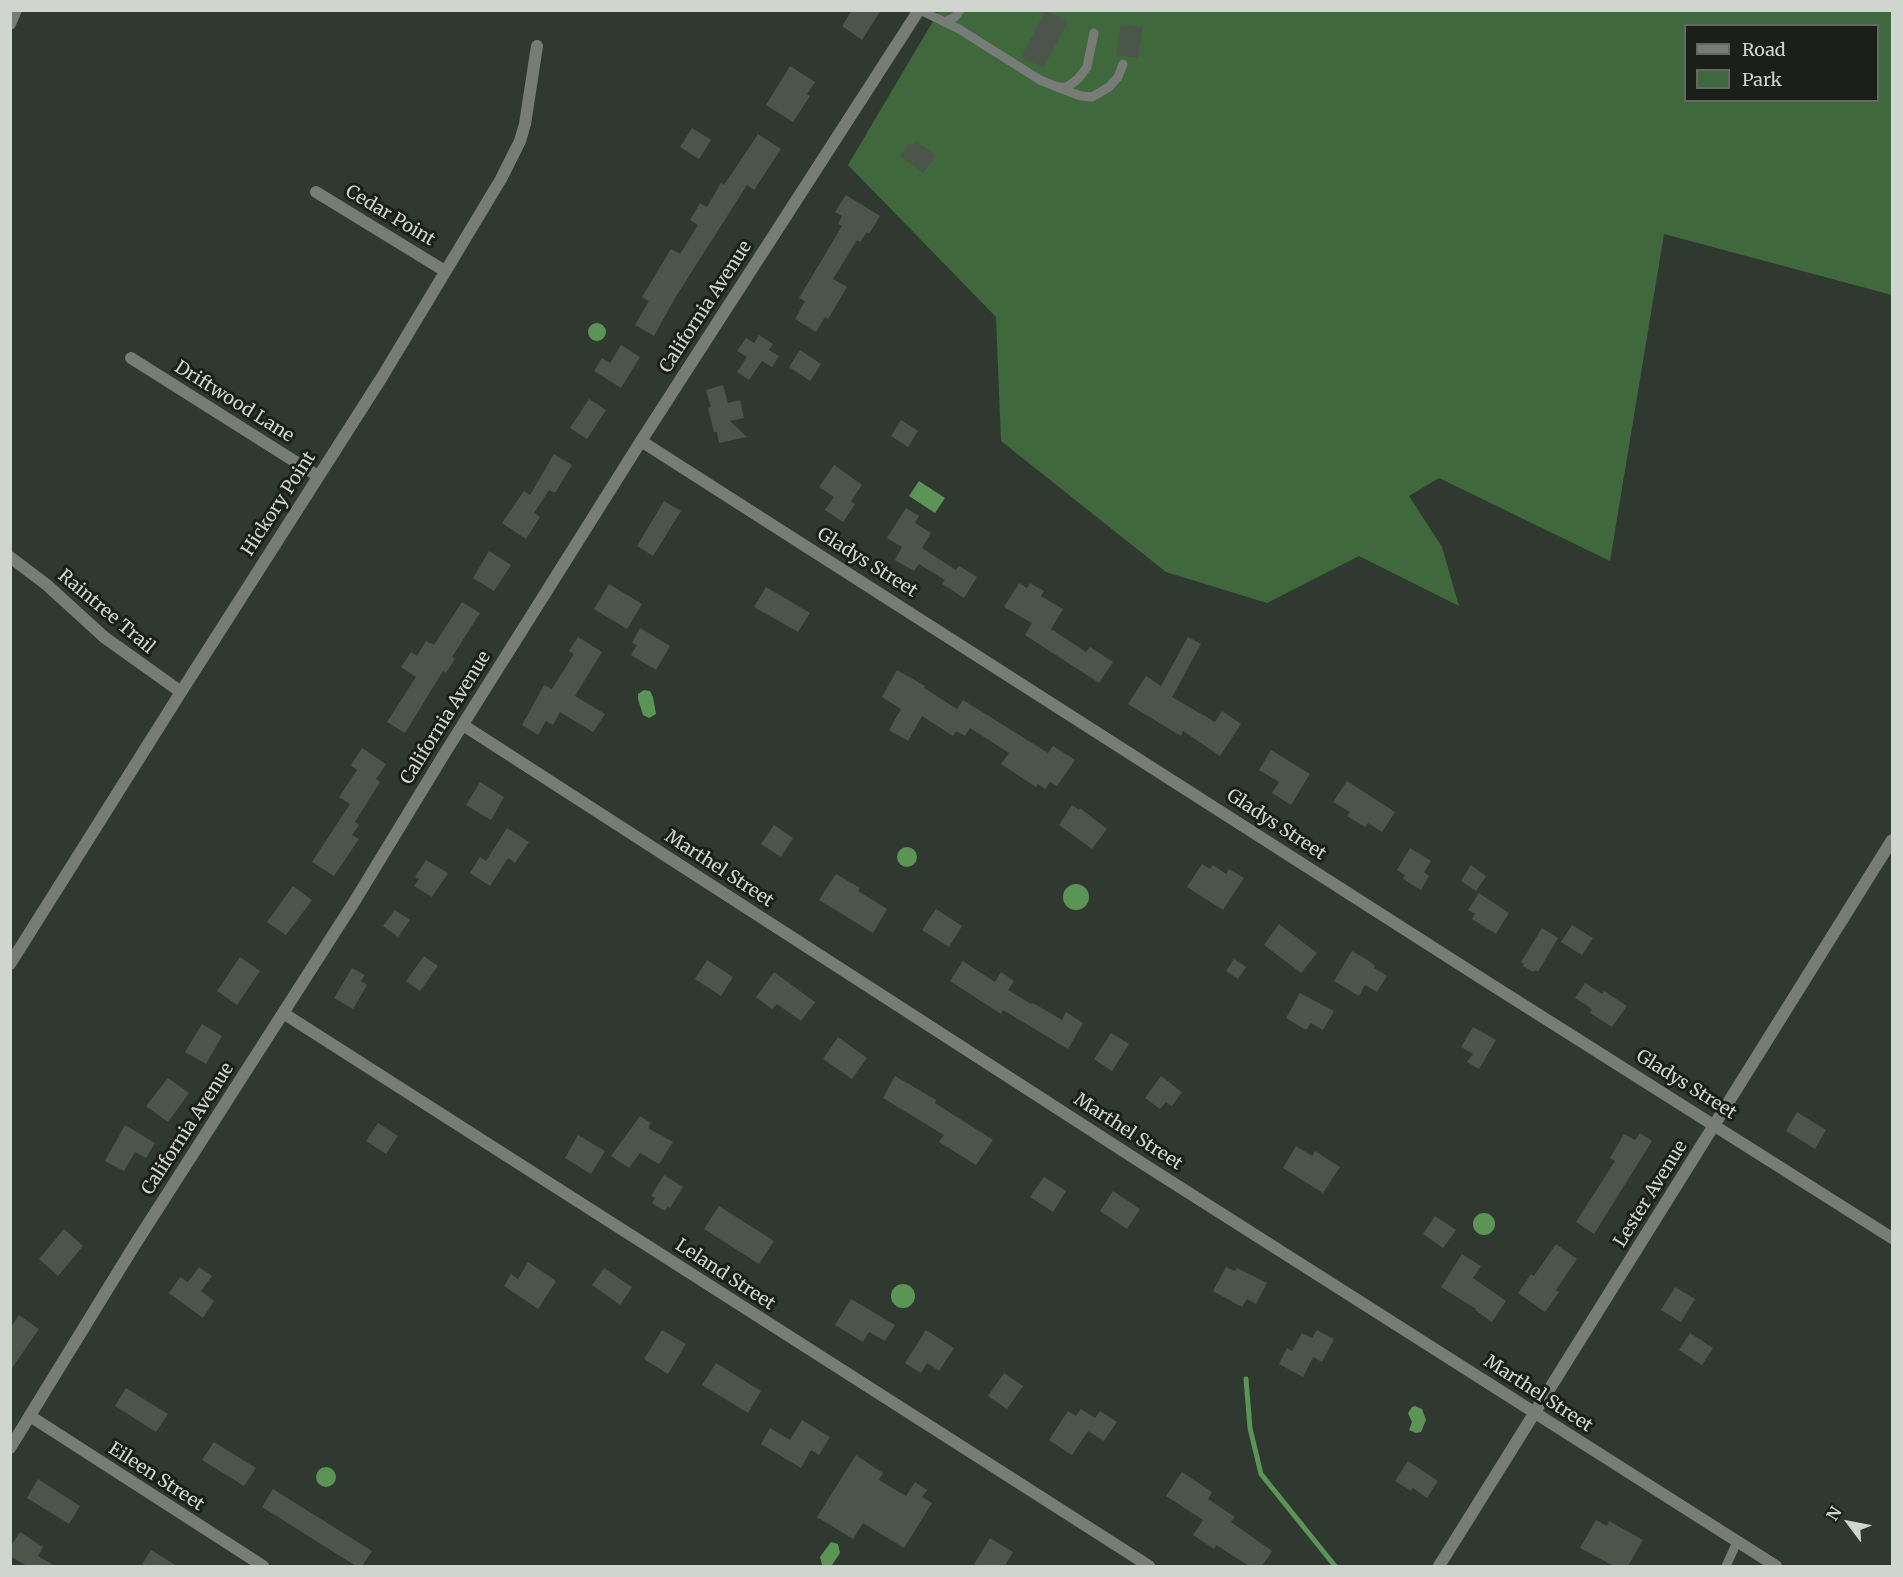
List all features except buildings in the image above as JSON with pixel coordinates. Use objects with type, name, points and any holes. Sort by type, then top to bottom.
[{"type":"street","points":[[10,24],[16,10]]},
{"type":"street","name":"California Avenue","points":[[10,1448],[134,1246],[238,1087],[641,441],[919,10]]},
{"type":"street","name":"Hickory Point","points":[[10,964],[318,476],[501,179],[520,141],[525,124],[537,46]]},
{"type":"street","name":"Cedar Point","points":[[316,192],[446,271]]},
{"type":"street","name":"Driftwood Lane","points":[[131,358],[318,476]]},
{"type":"street","name":"Gladys Street","points":[[641,441],[1484,980],[1893,1238]]},
{"type":"street","name":"Raintree Trail","points":[[10,557],[47,585],[104,637],[181,692]]},
{"type":"street","name":"Marthel Street","points":[[463,725],[1776,1566]]},
{"type":"street","name":"Lester Avenue","points":[[1439,1566],[1893,840]]},
{"type":"street","name":"Leland Street","points":[[283,1013],[1149,1566]]},
{"type":"street","name":"Eileen Street","points":[[30,1416],[263,1566]]},
{"type":"lane","points":[[919,10],[944,22],[1040,80],[1081,96],[1092,97],[1109,87],[1118,77],[1123,64]]},
{"type":"lane","points":[[944,22],[955,17],[960,10]]},
{"type":"lane","points":[[1057,87],[1067,87],[1078,80],[1086,67],[1094,33]]},
{"type":"lane","points":[[1726,1566],[1737,1542]]},
{"type":"green space","points":[[939,11],[1892,11],[1892,295],[1664,234],[1610,561],[1439,478],[1409,496],[1442,547],[1459,606],[1359,556],[1267,603],[1166,572],[1001,441],[996,317],[848,165]]},
{"type":"shaded area","points":[[593,323],[601,323],[606,328],[604,339],[593,341],[588,336],[588,328]]},
{"type":"shaded area","points":[[919,481],[945,498],[935,513],[909,496]]},
{"type":"shaded area","points":[[644,690],[650,691],[653,697],[656,714],[649,718],[643,715],[638,699],[638,694]]},
{"type":"shaded area","points":[[907,847],[914,850],[917,857],[914,864],[907,867],[900,864],[897,857],[900,850]]},
{"type":"shaded area","points":[[1076,884],[1085,888],[1089,897],[1085,906],[1076,910],[1067,906],[1063,897],[1067,888]]},
{"type":"shaded area","points":[[1484,1213],[1494,1220],[1495,1224],[1488,1234],[1484,1235],[1474,1228],[1473,1224],[1480,1214]]},
{"type":"shaded area","points":[[903,1284],[912,1287],[915,1296],[912,1305],[903,1308],[894,1305],[891,1296],[894,1287]]},
{"type":"shaded area","points":[[1415,1406],[1422,1409],[1426,1420],[1421,1432],[1416,1433],[1409,1430],[1412,1422],[1408,1413]]},
{"type":"shaded area","points":[[326,1467],[333,1470],[336,1477],[333,1484],[326,1487],[319,1484],[316,1477],[319,1470]]},
{"type":"shaded area","points":[[831,1542],[838,1544],[840,1553],[832,1565],[822,1565],[820,1557]]},
{"type":"waterway","points":[[1246,1379],[1250,1428],[1261,1474],[1335,1566]]}]
